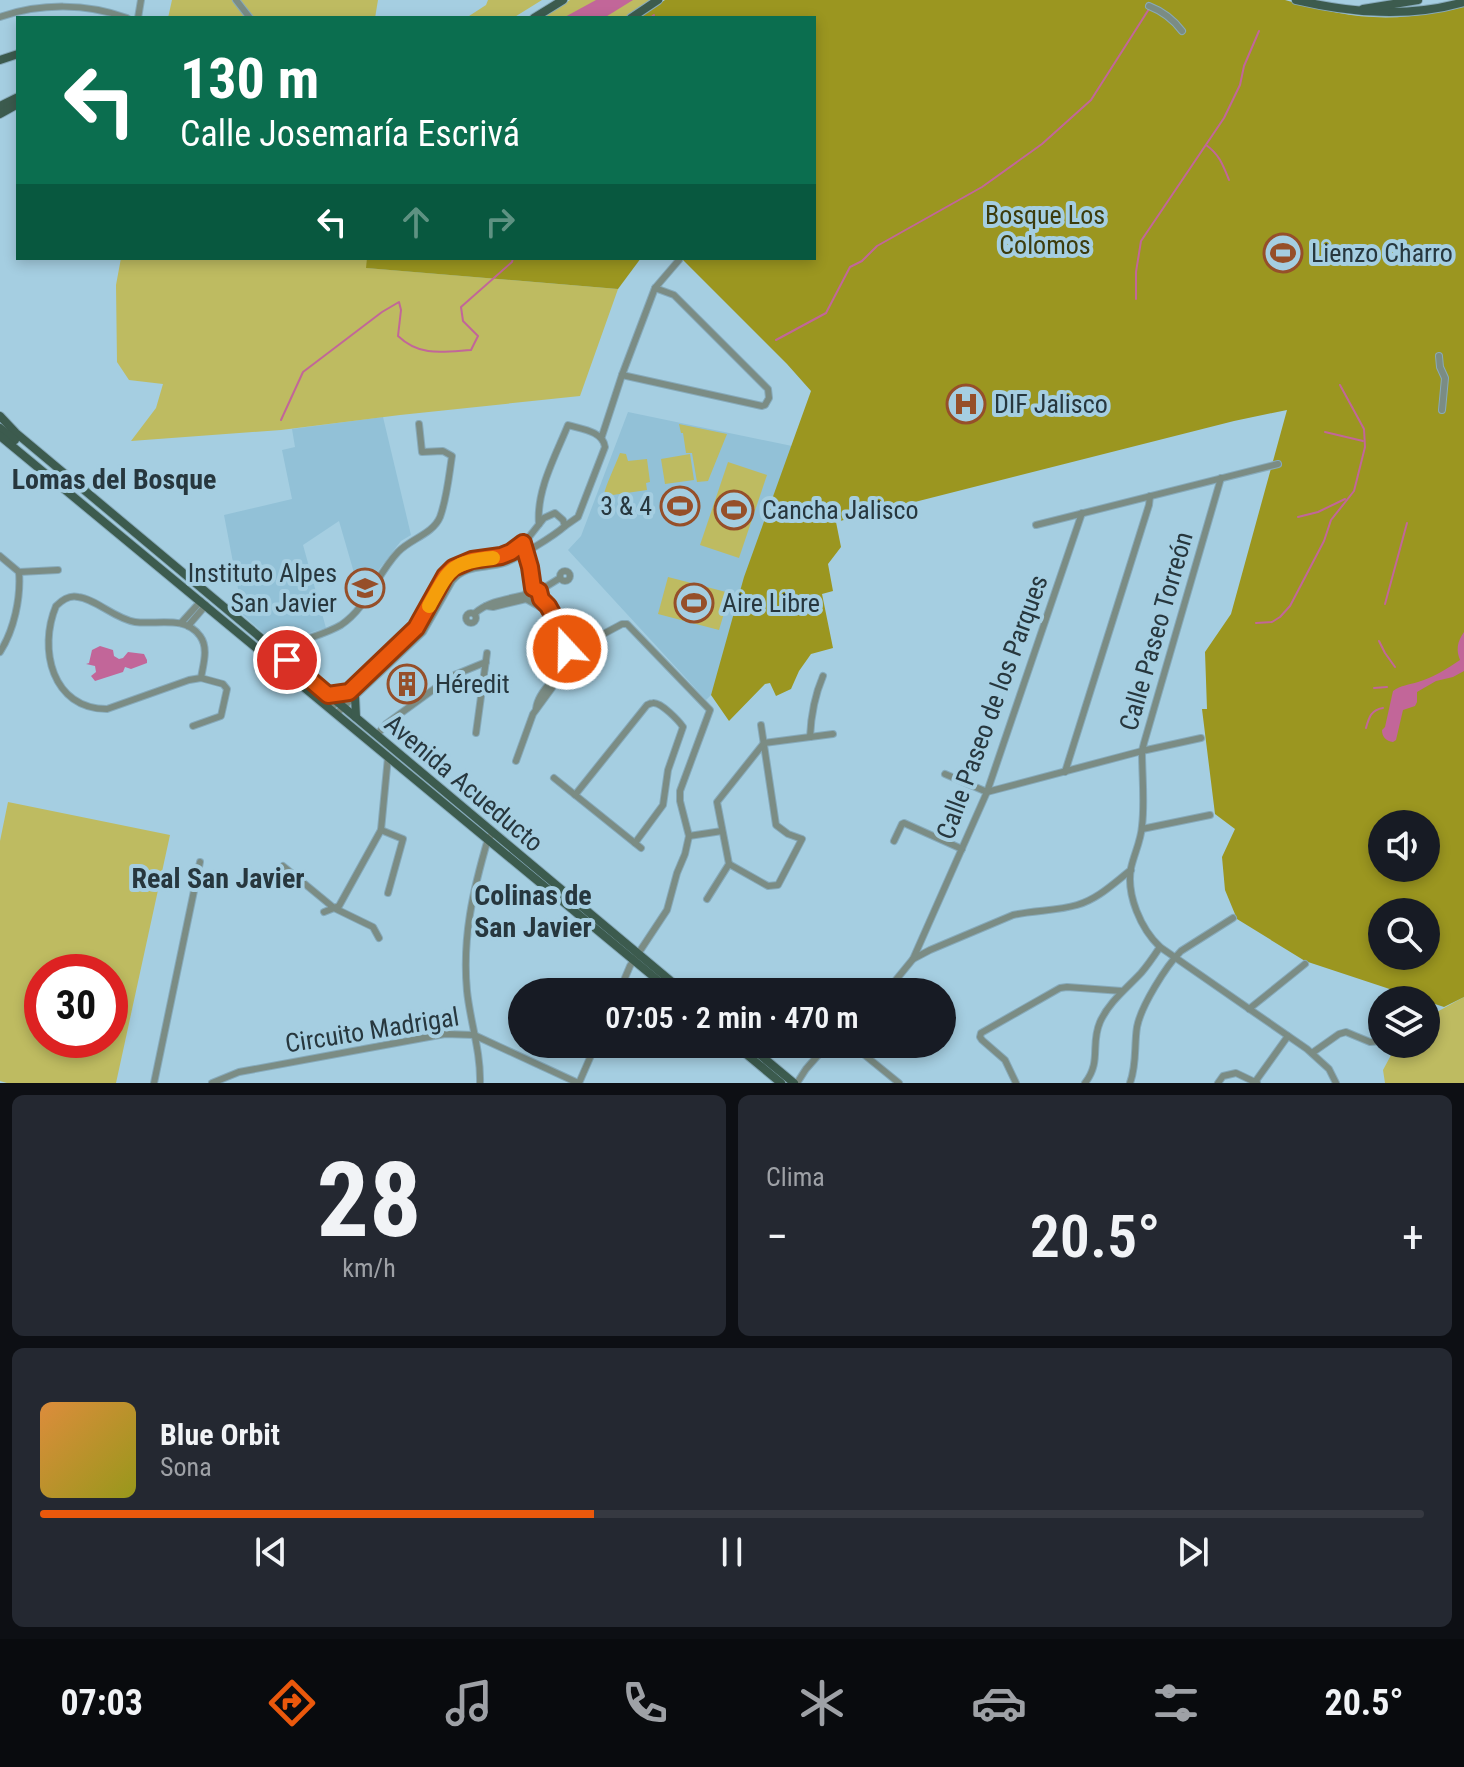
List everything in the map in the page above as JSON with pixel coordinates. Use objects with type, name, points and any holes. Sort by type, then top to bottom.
[{"type":"main road","points":[[537,16],[563,0]]},
{"type":"main road","points":[[634,16],[658,0]]},
{"type":"main road","points":[[1296,0],[1355,12],[1384,13],[1430,10],[1464,2]]},
{"type":"main road","points":[[1355,12],[1418,0]]},
{"type":"main road","name":"Avenida Acueducto","points":[[0,416],[16,433],[328,695],[337,708],[377,735],[388,757],[490,836]]},
{"type":"main road","points":[[0,428],[81,496],[107,523]]},
{"type":"main road","name":"Avenida Acueducto","points":[[0,436],[665,978]]},
{"type":"main road","points":[[294,666],[299,643]]},
{"type":"main road","points":[[328,695],[352,694],[356,718]]},
{"type":"main road","name":"Avenida Acueducto","points":[[636,957],[658,978]]},
{"type":"main road","points":[[751,1058],[781,1083]]},
{"type":"main road","points":[[765,1058],[796,1083]]},
{"type":"street","points":[[236,0],[248,16]]},
{"type":"street","points":[[1149,6],[1176,22],[1182,31]]},
{"type":"street","points":[[0,17],[24,10],[68,7],[119,16]]},
{"type":"street","points":[[337,708],[401,649],[440,594],[445,576],[472,560],[501,556],[523,548],[578,517],[605,447],[602,436],[622,375],[655,288],[679,260]]},
{"type":"street","points":[[622,375],[762,406],[769,398],[768,389],[674,295],[655,288]]},
{"type":"street","points":[[1439,356],[1445,378],[1442,410]]},
{"type":"street","points":[[279,653],[286,647],[326,634],[355,614],[398,552],[433,528],[440,517],[452,456],[443,451],[422,452],[419,424]]},
{"type":"street","points":[[539,524],[538,513],[545,482],[568,425],[602,436]]},
{"type":"street","points":[[1036,525],[1278,464]]},
{"type":"street","name":"Calle Paseo Torreón","points":[[1221,478],[1142,751],[1144,812],[1131,870],[1132,892],[1147,932],[1160,947],[1312,1053],[1329,1069],[1336,1083]]},
{"type":"street","points":[[1065,772],[1150,496]]},
{"type":"street","points":[[565,526],[555,513],[549,515],[523,548],[531,592],[556,632],[570,644],[581,646],[627,624],[710,710],[683,780],[680,798],[689,836],[685,854],[667,910],[626,978]]},
{"type":"street","name":"Calle Paseo de los Parques","points":[[896,978],[913,959],[987,792],[1082,513]]},
{"type":"street","points":[[0,556],[19,572],[58,570]]},
{"type":"street","points":[[0,652],[9,636],[20,585],[19,572]]},
{"type":"street","points":[[474,614],[486,606],[493,607],[560,578]]},
{"type":"street","points":[[531,592],[548,606],[570,644]]},
{"type":"street","points":[[193,726],[221,716],[226,686],[201,678],[107,709],[93,709],[70,698],[55,676],[49,651],[54,611],[60,602],[74,597],[83,598],[133,622],[184,625],[200,635],[205,645],[201,678]]},
{"type":"street","points":[[184,625],[203,603]]},
{"type":"street","points":[[570,644],[567,649],[570,655]]},
{"type":"street","points":[[570,655],[579,654],[581,646]]},
{"type":"street","points":[[476,733],[487,653]]},
{"type":"street","points":[[516,761],[537,701],[570,655]]},
{"type":"street","points":[[377,735],[386,724],[452,676],[486,662]]},
{"type":"street","points":[[810,737],[815,695],[823,676]]},
{"type":"street","points":[[554,778],[575,795],[638,845],[663,805],[668,770],[683,727],[680,722],[657,703],[647,705],[575,795]]},
{"type":"street","points":[[729,864],[768,886],[778,885],[802,839],[776,825],[761,725]]},
{"type":"street","points":[[707,899],[729,864],[717,802],[764,743],[833,734]]},
{"type":"street","points":[[945,774],[987,792],[1201,738]]},
{"type":"street","points":[[324,912],[339,906],[381,830],[388,757]]},
{"type":"street","points":[[664,797],[680,798]]},
{"type":"street","points":[[1142,829],[1210,815]]},
{"type":"street","points":[[894,841],[904,823],[962,849]]},
{"type":"street","points":[[381,830],[403,839],[388,893]]},
{"type":"street","points":[[689,836],[722,831]]},
{"type":"street","points":[[480,1083],[467,993],[467,934],[473,890],[490,836]]},
{"type":"street","points":[[154,1083],[200,862]]},
{"type":"street","points":[[283,866],[334,908],[373,927],[379,938]]},
{"type":"street","points":[[913,959],[1013,915],[1075,906],[1088,901],[1131,870]]},
{"type":"street","points":[[1130,1083],[1135,1066],[1139,1019],[1147,1001],[1181,951],[1233,918]]},
{"type":"street","points":[[1085,1083],[1095,1065],[1098,1027],[1104,1013],[1160,947]]},
{"type":"street","points":[[1249,1009],[1305,964]]},
{"type":"street","points":[[1016,1083],[1009,1066],[982,1040],[981,1033],[1060,988],[1122,991]]},
{"type":"street","points":[[1312,1053],[1346,1032],[1368,1041]]},
{"type":"street","name":"Circuito Madrigal","points":[[212,1083],[239,1072],[445,1034],[474,1035],[578,1083]]},
{"type":"street","points":[[1218,1083],[1223,1076],[1236,1073],[1256,1082],[1288,1036]]},
{"type":"street","points":[[578,1083],[590,1058]]},
{"type":"street","points":[[796,1083],[816,1058]]},
{"type":"street","points":[[868,1058],[899,1083]]},
{"type":"shaded area","points":[[172,0],[378,0],[375,16],[168,16]]},
{"type":"shaded area","points":[[488,0],[542,0],[516,16],[469,16],[486,5]]},
{"type":"shaded area","points":[[570,0],[654,0],[630,16],[544,16]]},
{"type":"shaded area","points":[[596,0],[633,0],[607,16],[567,16]]},
{"type":"shaded area","points":[[121,260],[367,260],[367,268],[618,289],[580,396],[281,430],[131,441],[156,408],[163,384],[129,380],[117,362],[116,285]]},
{"type":"shaded area","points":[[628,412],[792,446],[711,695],[706,700],[568,550],[581,536]]},
{"type":"shaded area","points":[[383,417],[411,535],[401,541],[361,597],[339,521],[303,545],[326,628],[275,643],[243,615],[224,515],[292,499],[282,450],[295,447],[292,429]]},
{"type":"shaded area","points":[[679,424],[727,434],[708,481],[697,482],[692,453],[686,453]]},
{"type":"shaded area","points":[[620,453],[626,454],[628,461],[647,459],[650,482],[646,483],[647,490],[604,494]]},
{"type":"shaded area","points":[[690,454],[694,480],[665,484],[661,459]]},
{"type":"shaded area","name":"Cancha Jalisco","points":[[728,462],[767,475],[739,558],[700,545]]},
{"type":"shaded area","name":"3 & 4","points":[[694,492],[698,517],[667,522],[663,496]]},
{"type":"shaded area","name":"Aire Libre","points":[[668,577],[730,593],[719,630],[658,614]]},
{"type":"shaded area","points":[[1464,632],[1464,671],[1417,692],[1415,706],[1403,710],[1396,740],[1386,740],[1382,730],[1393,691],[1429,678],[1460,660],[1458,646]]},
{"type":"shaded area","points":[[100,646],[113,650],[114,656],[119,659],[128,652],[144,654],[147,663],[131,669],[125,667],[123,672],[95,681],[91,676],[96,672],[95,666],[86,664],[92,650]]},
{"type":"shaded area","points":[[8,802],[170,835],[128,1028],[128,954],[24,954],[24,1058],[121,1058],[116,1083],[0,1081],[0,841]]},
{"type":"shaded area","points":[[1464,997],[1464,1083],[1385,1083],[1383,1070],[1389,1058],[1440,1058],[1440,1010]]},
{"type":"green space","name":"Bosque Los Colomos","points":[[665,0],[1285,0],[1323,10],[1376,17],[1413,16],[1464,6],[1464,997],[1444,1007],[1440,1006],[1440,986],[1381,986],[1305,961],[1237,919],[1225,890],[1222,857],[1235,829],[1215,814],[1202,709],[1207,709],[1205,652],[1231,614],[1287,410],[836,522],[841,547],[828,564],[833,591],[822,594],[833,648],[811,654],[791,689],[776,696],[770,683],[765,684],[729,721],[711,695],[744,577],[811,391],[683,260],[816,260],[816,16],[641,16]]},
{"type":"green space","points":[[367,260],[640,260],[618,289],[366,268]]},
{"type":"waterway","points":[[776,340],[826,313],[850,267],[862,261],[877,246],[982,187],[1042,144],[1091,100],[1149,9]]},
{"type":"waterway","points":[[1136,299],[1141,241],[1224,118],[1240,85],[1244,66],[1259,31]]},
{"type":"waterway","points":[[1206,145],[1223,165],[1229,180]]},
{"type":"waterway","points":[[281,420],[303,372],[399,302],[398,336],[406,343],[432,352],[471,350],[478,336],[463,321],[461,307],[512,260]]},
{"type":"waterway","points":[[1256,623],[1272,622],[1290,606],[1324,541],[1331,520],[1354,491],[1365,447],[1364,429],[1340,385]]},
{"type":"waterway","points":[[1325,432],[1363,441]]},
{"type":"waterway","points":[[1298,517],[1318,512],[1345,499]]},
{"type":"waterway","points":[[1385,604],[1407,523]]},
{"type":"waterway","points":[[1379,641],[1395,667]]},
{"type":"waterway","points":[[1374,688],[1387,687]]},
{"type":"waterway","points":[[1366,728],[1371,715],[1383,708]]},
{"type":"slow traffic","points":[[429,606],[445,576],[453,568],[472,560],[493,558]]},
{"type":"place","name":"Lienzo Charro","points":[[1283,253]]},
{"type":"place","name":"DIF Jalisco","points":[[966,404]]},
{"type":"place","name":"3 & 4","points":[[680,506]]},
{"type":"place","name":"Cancha Jalisco","points":[[734,510]]},
{"type":"place","name":"Instituto Alpes San Javier","points":[[365,588]]},
{"type":"place","name":"Aire Libre","points":[[694,603]]},
{"type":"place","name":"Héredit","points":[[407,684]]},
{"type":"district","name":"Lomas del Bosque","points":[[114,479]]},
{"type":"district","name":"Real San Javier","points":[[218,878]]},
{"type":"district","name":"Colinas de San Javier","points":[[533,911]]},
{"type":"route","points":[[287,660],[328,695],[349,692],[416,628],[445,576],[453,568],[472,560],[501,556],[523,543],[533,588],[539,591],[562,631],[573,642],[567,649]]}]
